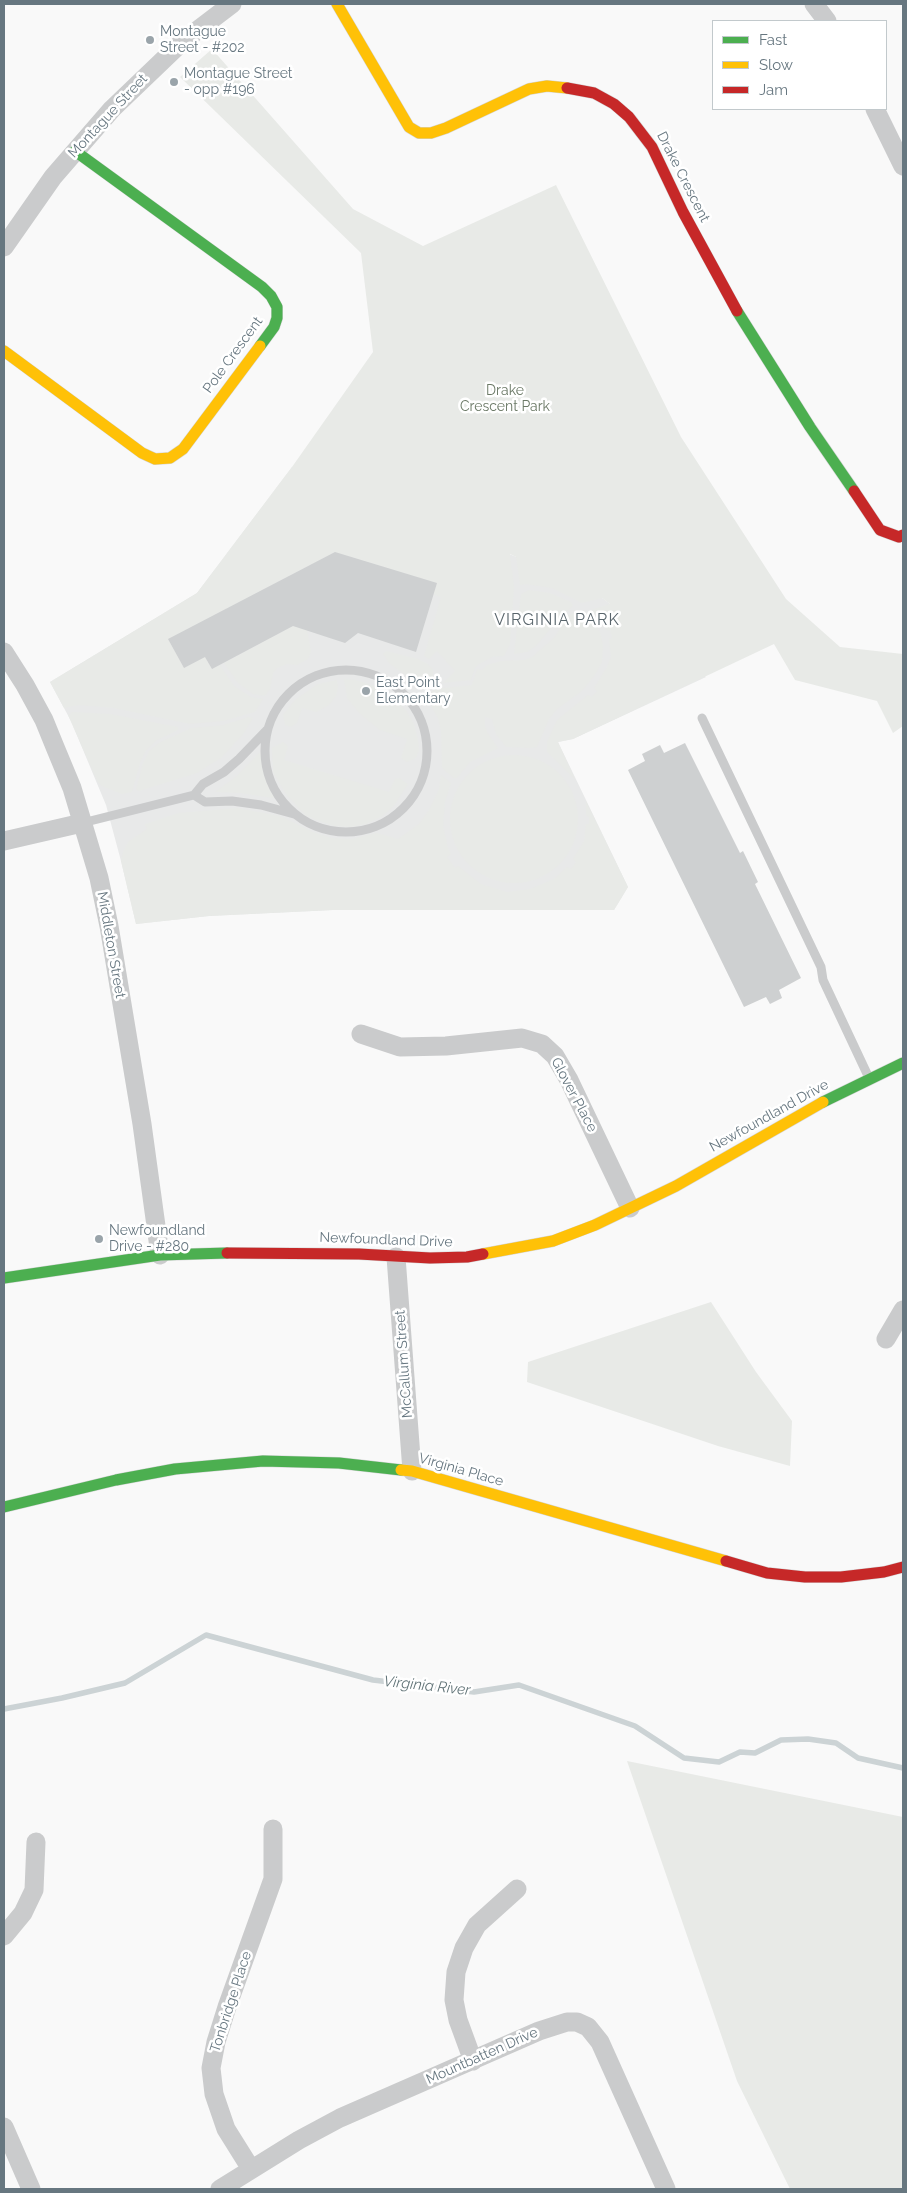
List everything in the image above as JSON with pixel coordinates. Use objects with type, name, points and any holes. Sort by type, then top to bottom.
[{"type":"street","name":"Montague Street","points":[[4,247],[31,206],[74,150],[112,109],[154,67],[232,4]]},
{"type":"street","name":"Drake Crescent","points":[[337,4],[409,127],[419,133],[431,133],[446,128],[529,90],[547,86],[580,89],[594,93],[614,104],[629,116],[652,147],[683,212],[740,316],[810,427],[880,530],[900,537],[903,535]]},
{"type":"street","points":[[814,4],[826,20]]},
{"type":"street","points":[[875,110],[903,166]]},
{"type":"street","name":"Pole Crescent","points":[[4,351],[142,452],[155,459],[170,458],[183,449],[274,327],[277,318],[277,307],[271,296],[262,287],[74,150]]},
{"type":"street","name":"Middleton Street","points":[[4,652],[44,720],[72,788],[99,878],[109,926],[142,1124],[160,1255]]},
{"type":"street","points":[[4,841],[82,823]]},
{"type":"street","name":"Glover Place","points":[[361,1034],[400,1047],[446,1046],[522,1038],[542,1044],[555,1056],[569,1080],[630,1208]]},
{"type":"street","name":"Newfoundland Drive","points":[[4,1278],[160,1255],[266,1252],[396,1257],[467,1257],[553,1241],[595,1225],[676,1186],[742,1147],[869,1078],[903,1063]]},
{"type":"street","name":"McCallum Street","points":[[396,1257],[412,1471]]},
{"type":"street","points":[[886,1340],[903,1310]]},
{"type":"street","name":"Virginia Place","points":[[4,1507],[116,1480],[219,1463],[263,1461],[339,1462],[412,1471],[767,1573],[806,1577],[841,1577],[884,1572],[903,1567]]},
{"type":"street","name":"Tonbridge Place","points":[[251,2169],[226,2129],[214,2094],[211,2068],[216,2042],[227,2006],[273,1879],[272,1829]]},
{"type":"street","points":[[4,1936],[22,1913],[34,1890],[36,1842]]},
{"type":"street","points":[[473,2061],[458,2020],[454,2000],[456,1972],[464,1948],[477,1925],[516,1889]]},
{"type":"street","name":"Mountbatten Drive","points":[[220,2189],[340,2118],[554,2025],[567,2022],[577,2022],[588,2027],[595,2034],[606,2053],[666,2189]]},
{"type":"street","points":[[4,2127],[32,2189]]},
{"type":"lane","points":[[82,823],[194,795],[203,784],[224,772],[240,759],[267,730],[278,706],[288,693],[315,675],[363,672],[375,675],[406,693],[418,708],[424,724],[427,758],[414,793],[399,813],[378,827],[355,833],[335,834],[313,827],[294,814],[279,795],[271,777],[267,758],[267,730]]},
{"type":"lane","points":[[702,718],[821,967],[823,980],[869,1078]]},
{"type":"lane","points":[[194,795],[205,802],[232,801],[261,805],[294,814]]},
{"type":"shaded area","name":"East Point Elementary","points":[[292,467],[584,584],[706,677],[573,739],[558,742],[628,887],[614,910],[333,910],[209,916],[136,924],[106,805],[71,721],[50,682],[197,593]]},
{"type":"green space","name":"Drake Crescent Park","points":[[212,49],[353,209],[423,246],[556,185],[681,437],[786,599],[840,647],[903,654],[903,726],[893,733],[877,701],[795,680],[774,644],[573,739],[558,742],[575,779],[547,752],[547,742],[557,720],[588,695],[592,697],[597,691],[594,688],[611,657],[609,639],[612,638],[610,630],[607,631],[600,618],[591,610],[610,604],[602,598],[582,603],[552,588],[527,584],[520,585],[516,557],[510,554],[514,587],[510,644],[504,656],[492,657],[479,664],[475,668],[471,680],[443,683],[455,671],[437,651],[429,659],[424,656],[441,597],[433,594],[437,583],[335,552],[168,639],[184,668],[205,657],[212,669],[220,665],[234,686],[251,697],[263,699],[255,712],[223,721],[190,724],[114,708],[79,705],[64,708],[50,682],[197,593],[292,467],[373,352],[361,253],[180,77]]},
{"type":"green space","points":[[529,590],[550,593],[571,602],[573,606],[561,616],[536,646],[527,652],[514,654],[521,594]]},
{"type":"green space","points":[[575,612],[586,614],[600,632],[603,646],[602,662],[595,675],[582,691],[557,709],[549,719],[537,747],[506,747],[496,734],[492,719],[485,717],[487,732],[498,748],[470,762],[457,778],[454,778],[442,768],[441,731],[438,718],[427,699],[428,695],[438,687],[472,685],[477,669],[482,670],[487,665],[532,657],[554,638],[568,616]]},
{"type":"green space","points":[[293,626],[307,630],[311,651],[308,659],[297,665],[287,664],[277,668],[273,673],[270,689],[265,696],[253,694],[238,683],[224,663]]},
{"type":"green space","points":[[386,651],[418,659],[428,664],[433,670],[433,677],[429,683],[423,686],[418,684],[390,664],[383,654]]},
{"type":"green space","points":[[344,679],[356,680],[383,689],[406,710],[414,724],[418,740],[419,750],[416,758],[407,762],[401,758],[407,739],[380,730],[360,714],[347,698]]},
{"type":"green space","points":[[337,680],[336,696],[329,705],[316,712],[302,708],[297,723],[291,727],[285,725],[283,715],[295,700],[318,684]]},
{"type":"green space","points":[[73,712],[110,714],[178,727],[178,730],[157,740],[146,750],[140,763],[132,792],[122,794],[102,786],[97,781],[68,715]]},
{"type":"green space","points":[[249,717],[253,718],[244,733],[221,758],[197,773],[139,791],[136,789],[143,763],[149,751],[159,743],[191,728],[224,725]]},
{"type":"green space","points":[[283,742],[288,746],[284,760],[389,792],[395,779],[399,778],[408,784],[393,807],[381,817],[366,824],[351,827],[334,826],[319,821],[305,815],[286,794],[273,772],[272,748]]},
{"type":"green space","points":[[259,753],[262,756],[264,770],[274,796],[273,798],[240,793],[215,792],[237,776]]},
{"type":"green space","points":[[514,755],[527,756],[539,760],[559,774],[573,794],[577,806],[577,832],[573,844],[559,864],[539,878],[527,882],[514,883],[501,882],[489,878],[469,864],[455,844],[451,832],[450,819],[451,806],[455,794],[469,774],[489,760],[501,756]]},
{"type":"green space","points":[[441,775],[451,783],[445,802],[443,826],[451,854],[447,857],[455,868],[458,866],[481,884],[507,892],[530,889],[554,879],[567,867],[571,869],[576,862],[573,859],[584,841],[586,824],[589,824],[589,817],[586,815],[586,801],[628,887],[614,910],[333,910],[209,916],[136,924],[121,861],[128,842],[147,829],[145,824],[178,813],[237,808],[280,816],[313,832],[332,838],[352,839],[377,833],[398,839],[419,824],[429,810],[439,789]]},
{"type":"green space","points":[[711,1302],[756,1372],[792,1421],[790,1466],[718,1446],[527,1382],[528,1362]]},
{"type":"green space","points":[[627,1761],[903,1817],[903,2189],[790,2189],[737,2081]]},
{"type":"building","name":"East Point Elementary","points":[[335,552],[437,583],[416,652],[358,633],[345,643],[293,626],[212,669],[205,657],[184,668],[168,639]]},
{"type":"building","points":[[685,743],[740,853],[743,851],[758,882],[755,884],[801,978],[779,990],[782,998],[770,1004],[766,997],[744,1007],[628,770],[645,761],[642,754],[660,745],[664,753]]},
{"type":"waterway","name":"Virginia River","points":[[4,1709],[125,1683],[206,1635],[373,1680],[474,1692],[519,1685],[635,1726],[684,1758],[719,1762],[740,1752],[755,1753],[781,1740],[808,1739],[836,1743],[858,1758],[903,1768]]},
{"type":"traffic: fast","points":[[75,151],[262,287],[271,296],[277,307],[277,318],[274,327],[260,346]]},
{"type":"traffic: fast","points":[[737,311],[810,427],[854,491]]},
{"type":"traffic: fast","points":[[823,1102],[903,1063]]},
{"type":"traffic: fast","points":[[4,1278],[160,1255],[227,1253]]},
{"type":"traffic: fast","points":[[4,1507],[116,1480],[175,1469],[263,1461],[339,1463],[401,1470]]},
{"type":"traffic: slow","points":[[337,4],[409,127],[419,133],[431,133],[446,128],[529,89],[547,86],[567,88]]},
{"type":"traffic: slow","points":[[4,351],[142,453],[155,459],[170,458],[183,449],[260,346]]},
{"type":"traffic: slow","points":[[483,1254],[553,1241],[595,1225],[676,1186],[823,1102]]},
{"type":"traffic: slow","points":[[401,1470],[412,1471],[726,1561]]},
{"type":"traffic: jam","points":[[567,88],[594,93],[614,104],[629,117],[652,147],[683,212],[737,311]]},
{"type":"traffic: jam","points":[[854,491],[880,530],[899,537],[903,535]]},
{"type":"traffic: jam","points":[[227,1253],[359,1254],[430,1258],[467,1257],[483,1254]]},
{"type":"traffic: jam","points":[[726,1561],[767,1573],[805,1577],[841,1577],[884,1572],[903,1567]]},
{"type":"place","name":"Montague Street - #202","points":[[150,40]]},
{"type":"place","name":"Montague Street - opp #196","points":[[174,82]]},
{"type":"place","name":"East Point Elementary","points":[[366,691]]},
{"type":"place","name":"Newfoundland Drive - #280","points":[[99,1239]]},
{"type":"district","name":"VIRGINIA PARK","points":[[557,620]]}]
